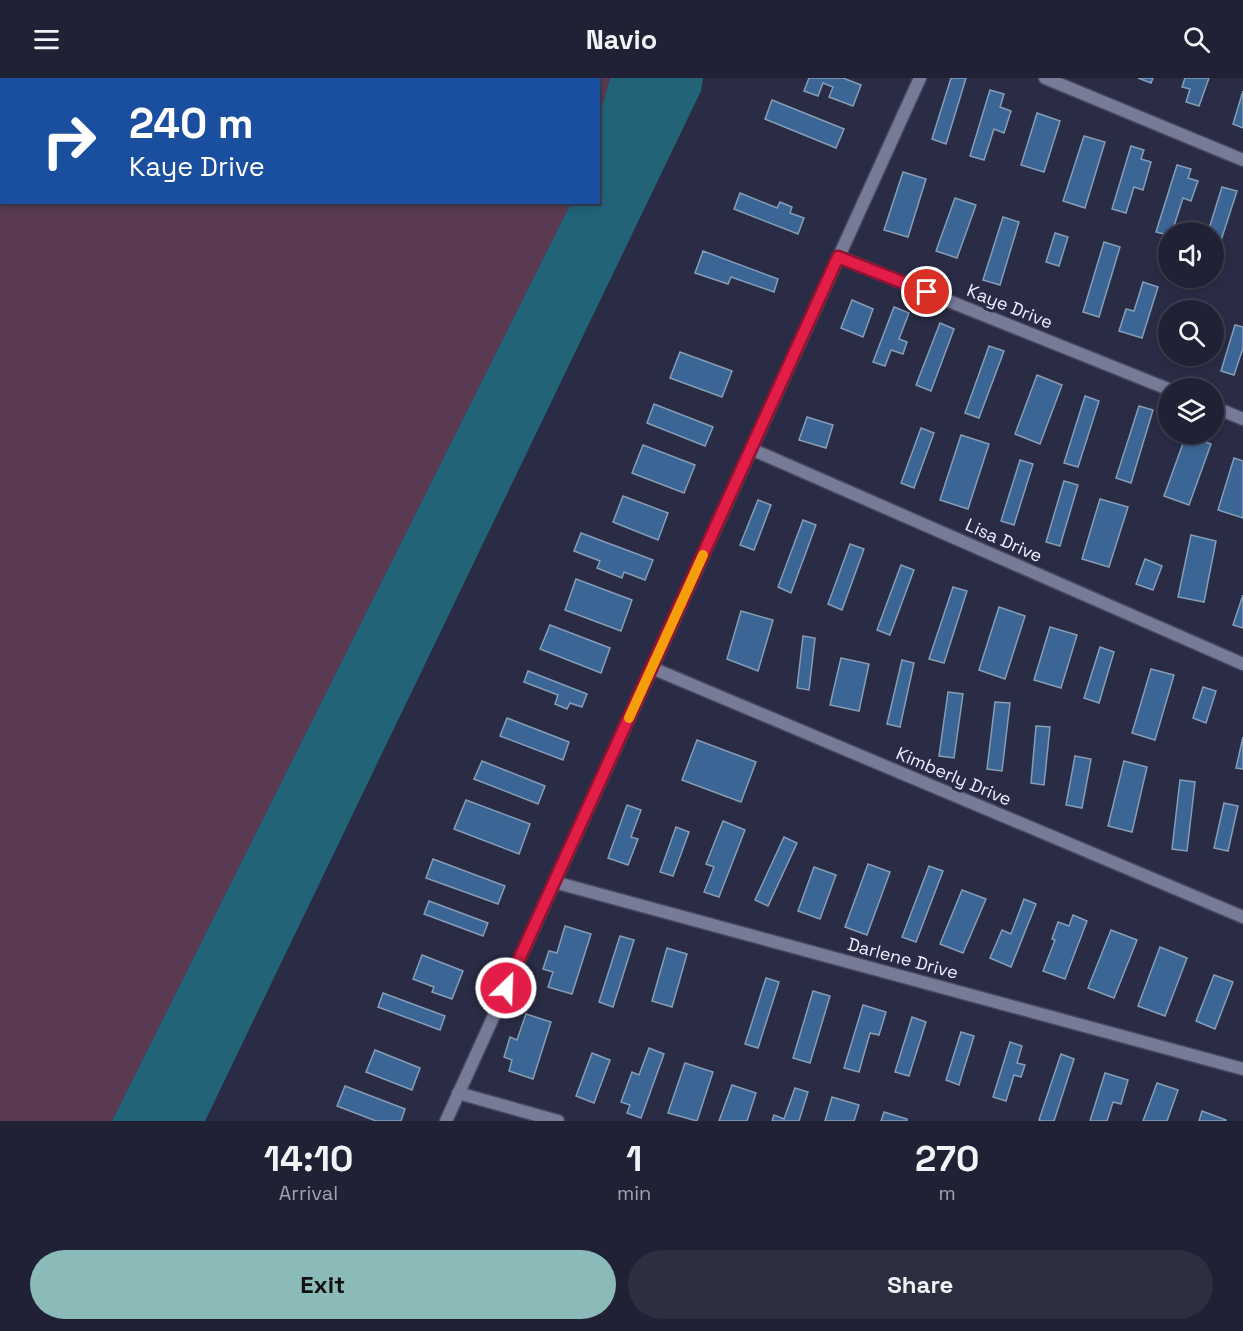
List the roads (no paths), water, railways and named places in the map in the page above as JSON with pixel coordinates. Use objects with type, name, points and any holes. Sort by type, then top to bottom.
[{"type":"lane","points":[[446,1121],[920,78]]},
{"type":"lane","points":[[1045,78],[1243,160]]},
{"type":"lane","name":"Kaye Drive","points":[[838,257],[1158,385]]},
{"type":"lane","points":[[1224,411],[1243,419]]},
{"type":"lane","name":"Lisa Drive","points":[[752,449],[1243,664]]},
{"type":"lane","name":"Kimberly Drive","points":[[652,668],[1243,918]]},
{"type":"lane","name":"Darlene Drive","points":[[554,882],[1243,1069]]},
{"type":"lane","points":[[458,1093],[558,1121]]},
{"type":"water","points":[[610,78],[703,78],[701,91],[205,1121],[112,1121],[570,204],[600,204],[600,114]]}]
